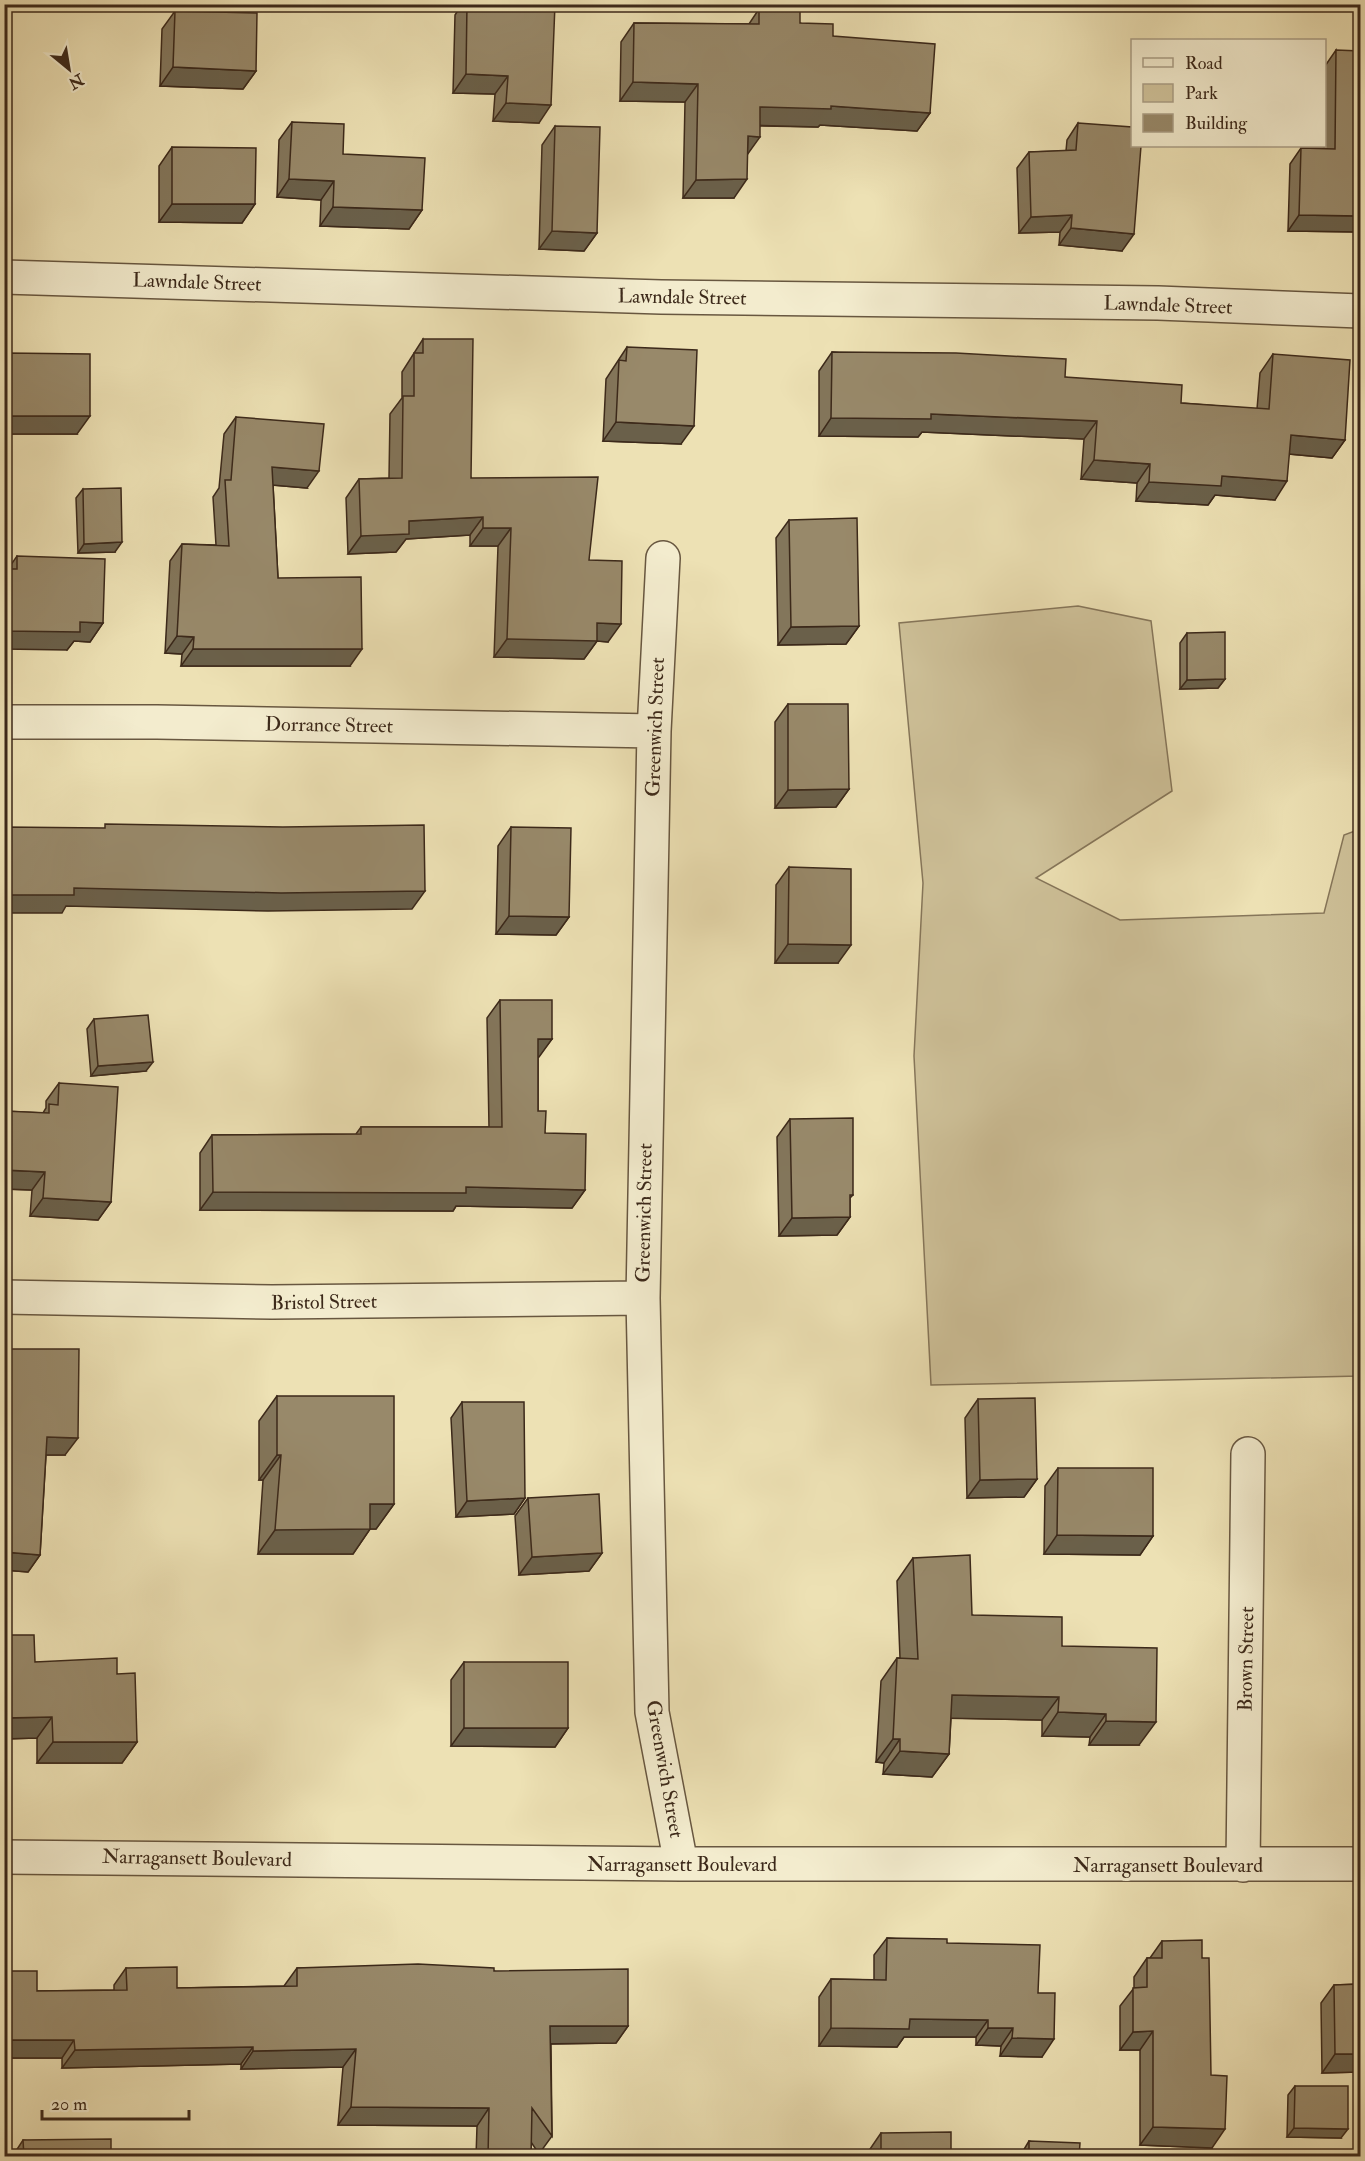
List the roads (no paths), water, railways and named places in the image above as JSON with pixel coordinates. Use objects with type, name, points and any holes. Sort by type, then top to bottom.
[{"type":"street","name":"Lawndale Street","points":[[4,277],[661,297],[1158,303],[1360,311]]},
{"type":"street","name":"Greenwich Street","points":[[663,558],[654,731],[643,1298],[652,1712],[681,1864]]},
{"type":"street","name":"Dorrance Street","points":[[4,722],[157,722],[654,731]]},
{"type":"street","name":"Bristol Street","points":[[4,1297],[272,1302],[643,1298]]},
{"type":"street","name":"Brown Street","points":[[1243,1864],[1248,1454]]},
{"type":"street","name":"Narragansett Boulevard","points":[[4,1857],[681,1864],[1360,1864]]}]
